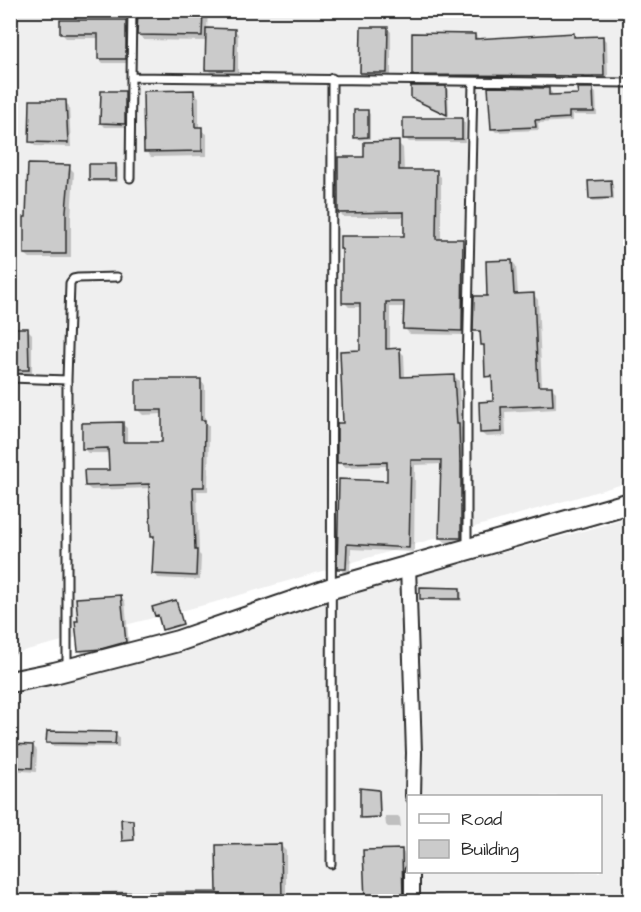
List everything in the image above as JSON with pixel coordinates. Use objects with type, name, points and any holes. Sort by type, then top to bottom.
[{"type":"street","points":[[10,682],[178,641],[332,588],[630,503]]},
{"type":"street","points":[[408,566],[414,753],[413,795]]},
{"type":"street","points":[[412,873],[412,902]]},
{"type":"lane","points":[[130,178],[132,10]]},
{"type":"lane","points":[[131,77],[630,83]]},
{"type":"lane","points":[[331,864],[332,78]]},
{"type":"lane","points":[[467,550],[467,372],[473,82]]},
{"type":"lane","points":[[68,669],[67,380],[70,283],[73,279],[78,278],[117,277]]},
{"type":"lane","points":[[10,378],[67,380]]},
{"type":"shaded area","points":[[11,11],[630,11],[630,482],[212,603],[11,654]]},
{"type":"shaded area","points":[[630,518],[630,901],[11,902],[11,693],[377,587]]},
{"type":"building","points":[[138,10],[203,10],[202,36],[137,35]]},
{"type":"building","points":[[60,20],[126,20],[126,59],[98,59],[98,34],[60,34]]},
{"type":"building","points":[[361,27],[388,27],[387,73],[360,73]]},
{"type":"building","points":[[206,28],[235,29],[234,70],[205,70]]},
{"type":"building","points":[[412,33],[475,34],[475,39],[574,33],[574,37],[603,36],[604,76],[412,75]]},
{"type":"building","points":[[411,86],[446,86],[447,115],[411,98]]},
{"type":"building","points":[[488,87],[549,88],[549,95],[578,94],[577,88],[593,88],[594,112],[569,112],[569,118],[535,120],[536,127],[491,129]]},
{"type":"building","points":[[194,90],[195,127],[202,127],[202,151],[144,152],[143,91]]},
{"type":"building","points":[[101,91],[125,91],[125,124],[100,123]]},
{"type":"building","points":[[30,100],[66,100],[68,143],[29,142]]},
{"type":"building","points":[[354,110],[368,110],[368,137],[354,138]]},
{"type":"building","points":[[403,118],[462,118],[462,139],[403,139]]},
{"type":"building","points":[[399,141],[399,170],[437,170],[436,239],[463,239],[462,331],[403,329],[404,302],[386,302],[386,349],[400,348],[401,377],[454,375],[461,462],[461,538],[439,538],[441,460],[411,460],[409,548],[347,544],[346,569],[337,569],[339,479],[387,481],[387,462],[337,463],[337,423],[343,423],[340,351],[360,350],[360,303],[342,303],[340,236],[404,236],[404,212],[338,213],[338,157],[364,157],[364,142]]},
{"type":"building","points":[[28,164],[70,165],[66,211],[66,254],[24,254]]},
{"type":"building","points":[[89,164],[116,164],[116,180],[89,180]]},
{"type":"building","points":[[611,180],[612,198],[589,199],[588,181]]},
{"type":"building","points":[[512,260],[514,294],[534,293],[538,386],[552,386],[553,405],[501,407],[502,432],[480,433],[479,402],[493,401],[492,376],[485,377],[484,345],[481,345],[480,331],[473,331],[474,296],[487,296],[486,261]]},
{"type":"building","points":[[11,328],[28,328],[29,370],[11,370]]},
{"type":"building","points":[[136,379],[201,379],[201,420],[205,420],[204,487],[193,487],[195,550],[197,550],[196,576],[152,574],[154,536],[151,536],[149,484],[85,486],[84,470],[109,470],[108,448],[82,449],[82,423],[123,422],[123,442],[162,442],[162,410],[136,410]]},
{"type":"building","points":[[420,587],[460,588],[460,599],[420,599]]},
{"type":"building","points":[[121,595],[126,642],[101,649],[78,651],[75,621],[78,621],[76,598]]},
{"type":"building","points":[[176,600],[183,624],[162,630],[158,615],[155,616],[152,607]]},
{"type":"building","points":[[47,731],[116,732],[115,744],[46,743]]},
{"type":"building","points":[[10,744],[33,745],[32,768],[10,767]]},
{"type":"building","points":[[360,788],[379,790],[380,817],[360,818]]},
{"type":"building","points":[[121,819],[133,820],[134,840],[122,841]]},
{"type":"building","points":[[281,844],[282,902],[59,902],[59,893],[217,892],[216,845]]},
{"type":"building","points":[[402,849],[403,902],[365,902],[363,850]]}]
